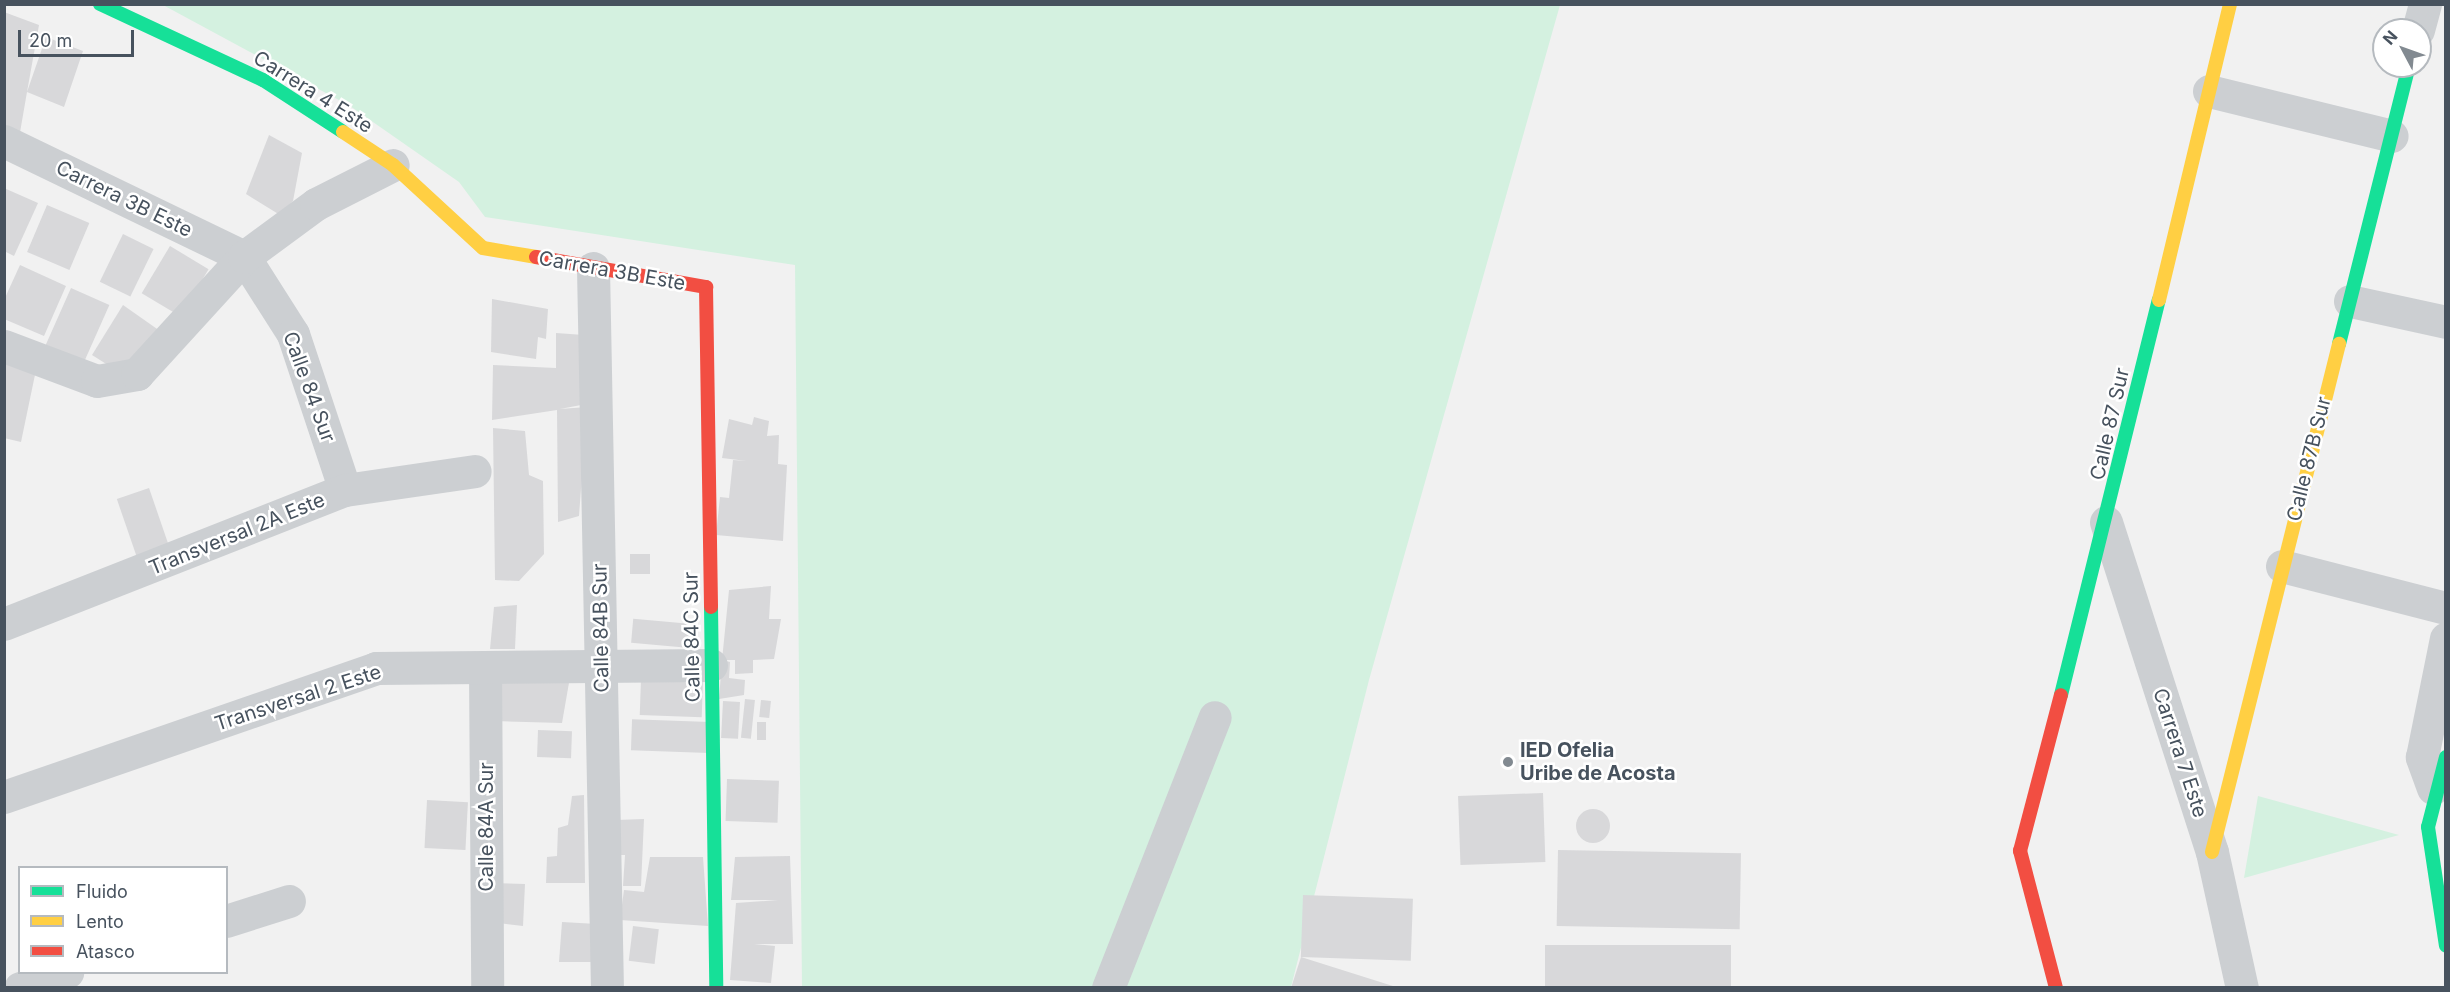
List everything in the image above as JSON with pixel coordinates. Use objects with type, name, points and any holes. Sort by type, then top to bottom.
[{"type":"street","name":"Carrera 4 Este","points":[[100,4],[263,80],[393,165],[483,248]]},
{"type":"street","name":"Calle 87 Sur","points":[[2056,987],[2020,851],[2106,522],[2230,4]]},
{"type":"street","name":"Calle 87B Sur","points":[[2212,852],[2406,78]]},
{"type":"street","points":[[2209,91],[2392,136]]},
{"type":"street","name":"Carrera 3B Este","points":[[4,141],[244,257]]},
{"type":"street","points":[[4,346],[97,381],[137,374],[244,257],[316,204],[393,165]]},
{"type":"street","name":"Carrera 3B Este","points":[[483,248],[706,287]]},
{"type":"street","name":"Calle 84 Sur","points":[[244,257],[292,334],[345,490]]},
{"type":"street","name":"Calle 84B Sur","points":[[593,268],[607,987]]},
{"type":"street","name":"Calle 84C Sur","points":[[706,287],[716,987]]},
{"type":"street","points":[[2350,301],[2445,322]]},
{"type":"street","name":"Transversal 2A Este","points":[[4,624],[345,490],[475,471]]},
{"type":"street","name":"Carrera 7 Este","points":[[2106,522],[2212,852],[2242,987]]},
{"type":"street","points":[[2282,566],[2445,608]]},
{"type":"street","points":[[2433,788],[2422,757],[2445,638]]},
{"type":"street","name":"Transversal 2 Este","points":[[4,797],[376,668],[711,665]]},
{"type":"street","name":"Calle 84A Sur","points":[[485,667],[487,987]]},
{"type":"street","points":[[1108,987],[1215,717]]},
{"type":"street","points":[[2445,757],[2433,788],[2428,826],[2445,946]]},
{"type":"street","points":[[228,920],[289,901]]},
{"type":"street","points":[[20,987],[61,974]]},
{"type":"green space","points":[[163,5],[1560,5],[1369,680],[1291,987],[802,987],[795,265],[485,217],[459,182],[350,106]]},
{"type":"green space","points":[[2258,796],[2399,835],[2244,878]]},
{"type":"building","points":[[4,12],[39,25],[18,144],[4,138]]},
{"type":"building","points":[[46,37],[83,51],[64,107],[27,92]]},
{"type":"building","points":[[269,135],[302,153],[293,201],[280,215],[246,194]]},
{"type":"building","points":[[4,188],[38,203],[14,256],[4,251]]},
{"type":"building","points":[[47,205],[89,223],[69,270],[27,252]]},
{"type":"building","points":[[123,234],[154,249],[130,297],[100,282]]},
{"type":"building","points":[[170,246],[209,269],[180,316],[142,293]]},
{"type":"building","points":[[20,265],[66,286],[44,336],[4,319],[4,300]]},
{"type":"building","points":[[71,288],[109,305],[84,362],[46,345]]},
{"type":"building","points":[[492,299],[548,309],[546,339],[538,337],[536,359],[491,352]]},
{"type":"building","points":[[123,305],[160,331],[119,372],[92,355]]},
{"type":"building","points":[[556,333],[584,335],[581,405],[560,409],[587,407],[579,516],[558,522],[557,410],[492,420],[493,365],[556,368]]},
{"type":"building","points":[[4,361],[36,370],[21,442],[4,438]]},
{"type":"building","points":[[754,417],[769,421],[767,436],[779,435],[778,464],[787,465],[783,541],[716,535],[720,497],[729,498],[733,460],[747,461],[722,458],[729,419],[752,425]]},
{"type":"building","points":[[493,428],[525,431],[529,475],[543,481],[544,554],[519,581],[495,580]]},
{"type":"building","points":[[149,488],[169,545],[136,556],[117,499]]},
{"type":"building","points":[[630,554],[650,554],[650,574],[630,574]]},
{"type":"building","points":[[771,586],[769,619],[781,619],[774,659],[753,660],[753,673],[735,674],[735,660],[722,660],[729,590]]},
{"type":"building","points":[[517,605],[515,649],[490,649],[494,607]]},
{"type":"building","points":[[633,619],[692,624],[690,648],[631,643]]},
{"type":"building","points":[[722,660],[730,662],[729,678],[745,680],[744,695],[719,699]]},
{"type":"building","points":[[570,677],[562,723],[495,721],[501,681]]},
{"type":"building","points":[[641,679],[703,681],[702,717],[640,715]]},
{"type":"building","points":[[745,699],[755,700],[751,739],[741,738]]},
{"type":"building","points":[[761,700],[771,701],[769,718],[759,717]]},
{"type":"building","points":[[723,701],[740,702],[738,739],[721,738]]},
{"type":"building","points":[[632,719],[710,722],[709,753],[631,750]]},
{"type":"building","points":[[757,722],[766,722],[766,740],[757,740]]},
{"type":"building","points":[[538,730],[572,731],[571,758],[537,757]]},
{"type":"building","points":[[727,779],[779,781],[778,823],[726,821]]},
{"type":"building","points":[[1543,793],[1545,862],[1460,865],[1458,796]]},
{"type":"building","points":[[584,795],[585,883],[546,883],[547,857],[557,856],[558,828],[568,825],[572,796]]},
{"type":"building","points":[[427,800],[468,802],[465,850],[424,848]]},
{"type":"building","points":[[1593,809],[1605,814],[1610,826],[1605,838],[1593,843],[1581,838],[1576,826],[1581,814]]},
{"type":"building","points":[[644,819],[641,886],[623,886],[625,855],[614,855],[616,820]]},
{"type":"building","points":[[1558,850],[1741,853],[1740,929],[1557,926]]},
{"type":"building","points":[[790,856],[793,944],[754,944],[775,946],[771,983],[730,980],[736,903],[778,900],[731,900],[735,857]]},
{"type":"building","points":[[650,857],[703,857],[708,926],[620,920],[624,890],[644,892]]},
{"type":"building","points":[[490,883],[525,884],[523,926],[491,922]]},
{"type":"building","points":[[1303,895],[1413,899],[1411,961],[1301,957]]},
{"type":"building","points":[[562,922],[597,924],[598,962],[559,962]]},
{"type":"building","points":[[633,926],[659,929],[655,964],[629,961]]},
{"type":"building","points":[[1545,945],[1731,945],[1731,988],[1545,988]]},
{"type":"building","points":[[1301,957],[1396,987],[1396,988],[1291,988]]},
{"type":"traffic: fast","points":[[100,4],[263,80],[343,132]]},
{"type":"traffic: fast","points":[[2339,344],[2406,78]]},
{"type":"traffic: fast","points":[[2061,695],[2159,300]]},
{"type":"traffic: fast","points":[[711,607],[716,988]]},
{"type":"traffic: fast","points":[[2446,757],[2428,827],[2446,946]]},
{"type":"traffic: slow","points":[[2159,300],[2230,4]]},
{"type":"traffic: slow","points":[[343,132],[393,165],[483,248],[536,257]]},
{"type":"traffic: slow","points":[[2212,852],[2339,344]]},
{"type":"traffic: jam","points":[[536,257],[706,287],[711,607]]},
{"type":"traffic: jam","points":[[2056,988],[2020,851],[2061,695]]},
{"type":"place","name":"IED Ofelia Uribe de Acosta","points":[[1508,762]]}]
